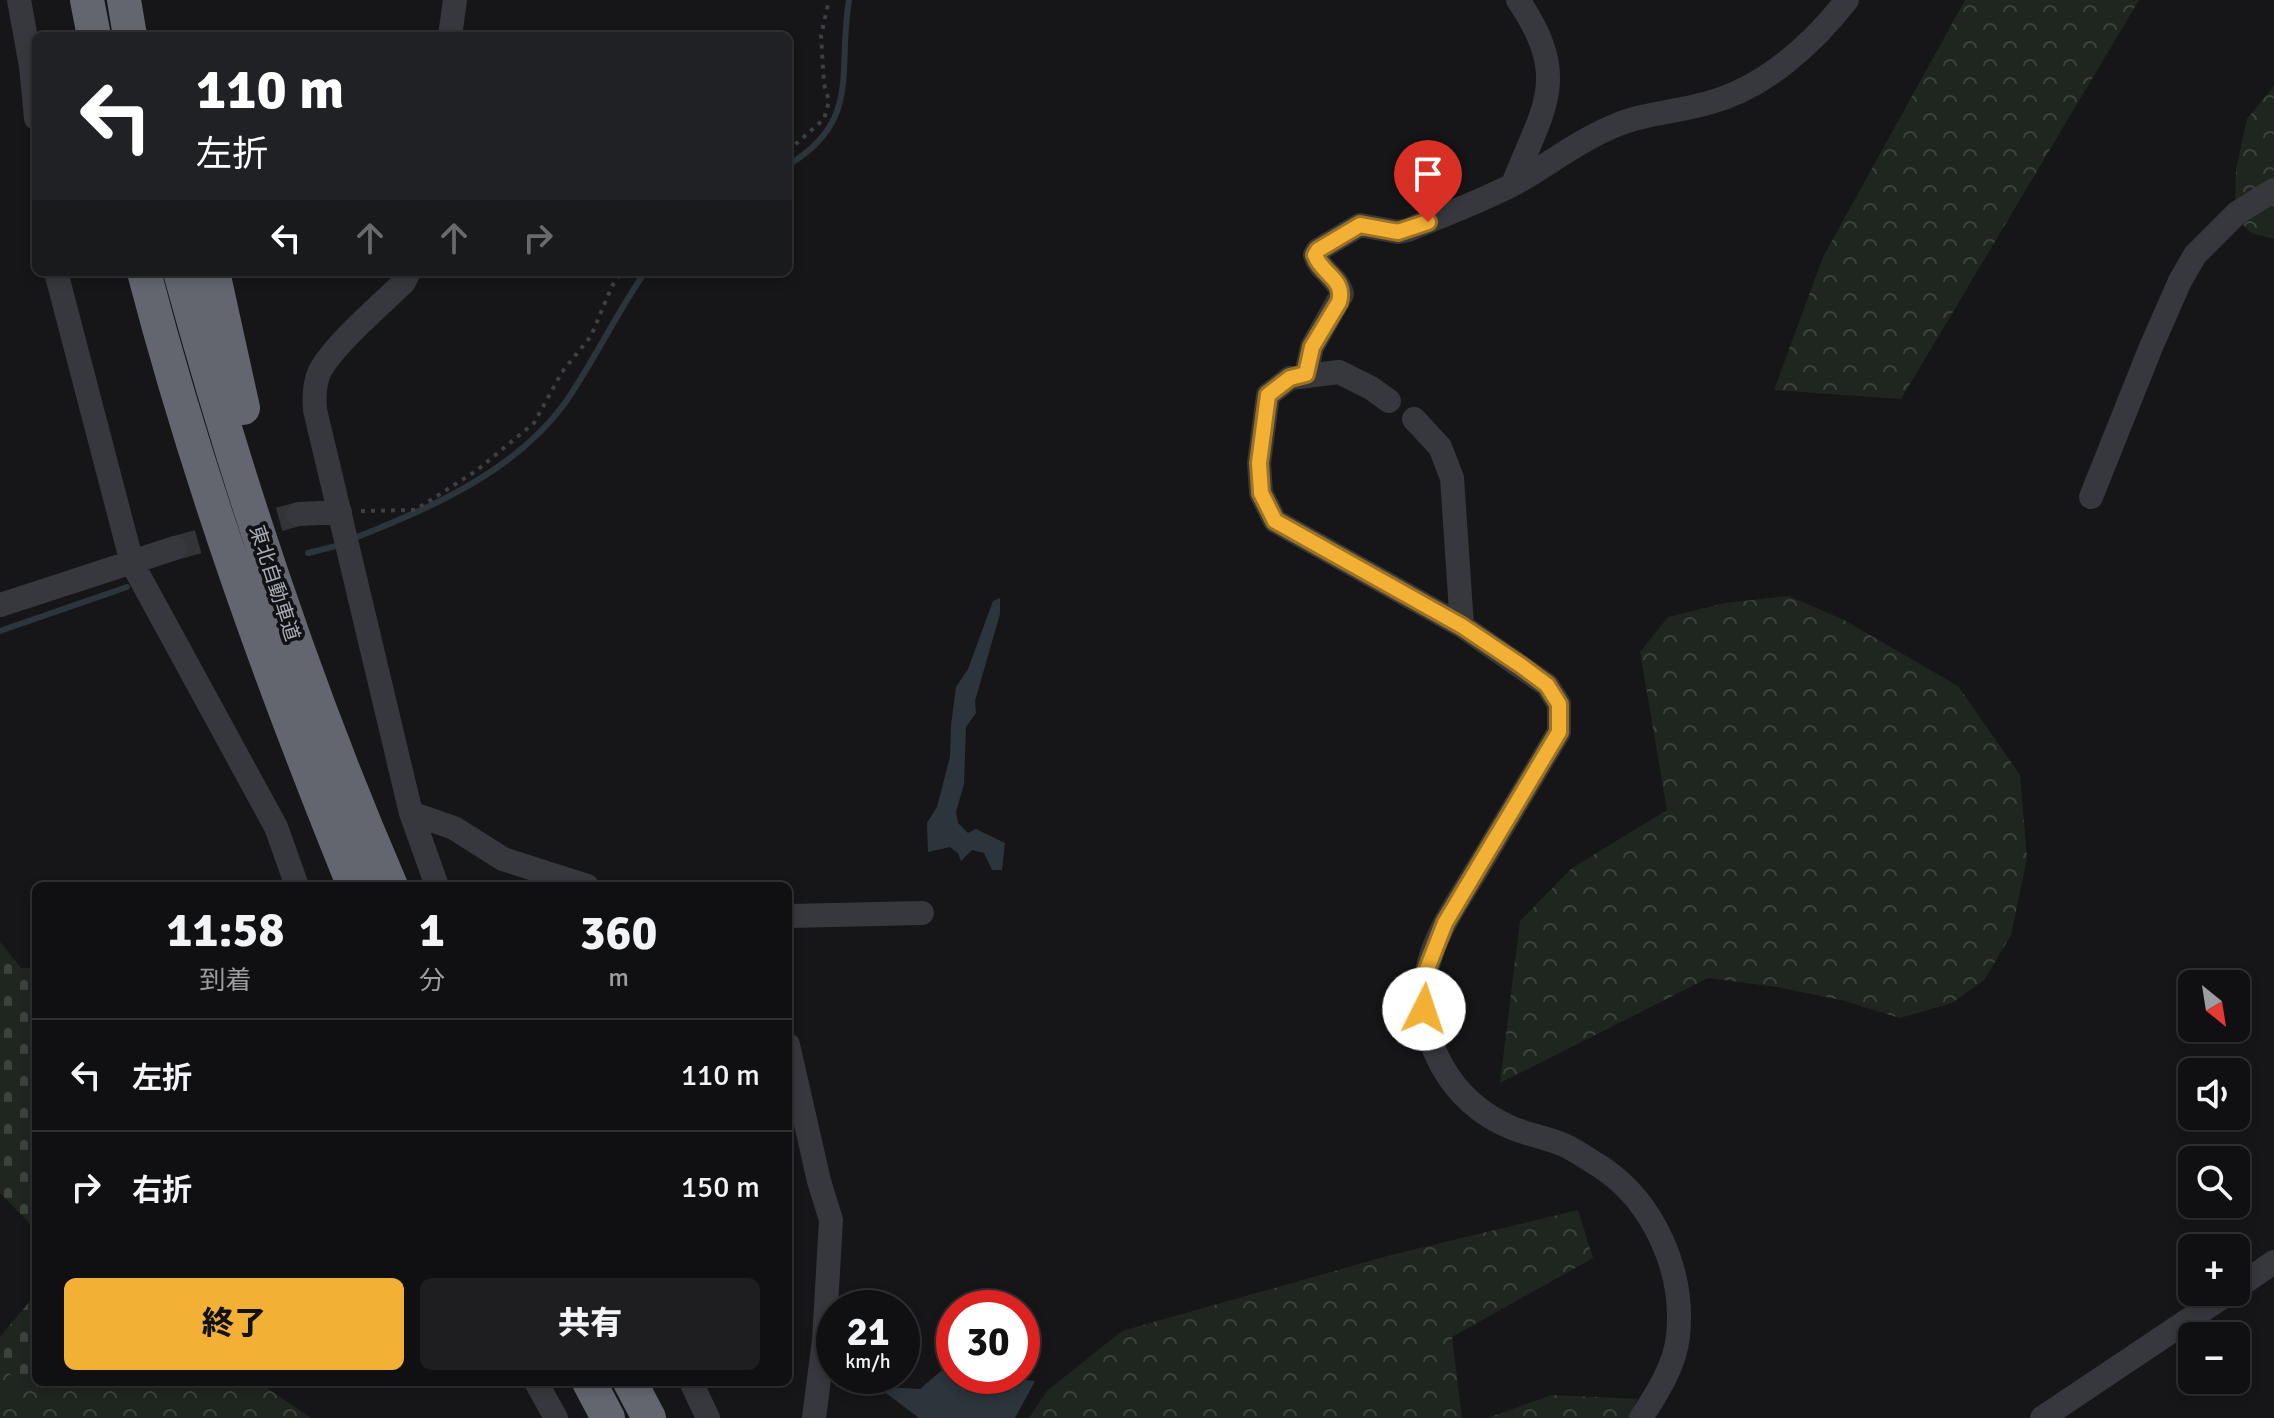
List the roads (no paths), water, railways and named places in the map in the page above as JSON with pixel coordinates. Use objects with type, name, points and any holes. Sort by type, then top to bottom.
[{"type":"highway","points":[[87,0],[93,32]]},
{"type":"highway","points":[[124,0],[129,32]]},
{"type":"highway","name":"東北自動車道","points":[[145,276],[208,499],[236,581],[352,882]]},
{"type":"highway","name":"東北自動車道","points":[[181,276],[288,622],[360,815],[389,882]]},
{"type":"highway","points":[[214,276],[234,375],[280,541],[351,741],[360,815]]},
{"type":"highway","points":[[591,1386],[608,1418]]},
{"type":"highway","points":[[632,1386],[649,1418]]},
{"type":"street","points":[[19,0],[32,76]]},
{"type":"street","points":[[451,32],[455,0]]},
{"type":"street","points":[[1513,184],[1550,88],[1542,41],[1518,0]]},
{"type":"street","points":[[1306,374],[1312,347],[1342,294],[1340,284],[1316,261],[1318,250],[1360,225],[1398,232],[1408,230],[1513,184],[1615,125],[1740,93],[1795,53],[1847,0]]},
{"type":"street","points":[[2091,497],[2156,336],[2195,255],[2237,213],[2274,190]]},
{"type":"street","points":[[57,276],[132,563],[276,827],[296,882]]},
{"type":"street","points":[[407,276],[329,357],[318,374],[314,391],[315,410],[411,813],[436,882]]},
{"type":"street","points":[[1389,401],[1339,372],[1290,378],[1268,395],[1259,463],[1261,493],[1275,521],[1462,626],[1547,685],[1559,704],[1559,732],[1445,923],[1427,969],[1424,1009],[1432,1048],[1448,1078],[1473,1106],[1511,1128],[1565,1145],[1604,1169],[1634,1196],[1657,1228],[1677,1291],[1678,1337],[1664,1384],[1641,1418]]},
{"type":"street","points":[[1414,419],[1440,447],[1452,478],[1462,626]]},
{"type":"street","points":[[299,514],[340,512]]},
{"type":"street","points":[[0,605],[175,548]]},
{"type":"street","points":[[411,813],[454,828],[503,859],[575,882]]},
{"type":"street","points":[[792,916],[922,913]]},
{"type":"street","points":[[792,1063],[831,1220],[824,1340],[814,1418]]},
{"type":"street","points":[[2250,1278],[2274,1262]]},
{"type":"street","points":[[2042,1418],[2209,1306]]},
{"type":"street","points":[[538,1386],[556,1418]]},
{"type":"street","points":[[693,1386],[708,1418]]},
{"type":"waterway","points":[[792,162],[827,131],[837,112],[842,93],[849,0]]},
{"type":"waterway","points":[[350,540],[468,486],[521,450],[565,403],[642,276]]},
{"type":"waterway","points":[[308,553],[340,545]]},
{"type":"waterway","points":[[0,631],[127,587]]},
{"type":"tunnel","points":[[175,548],[299,514]]}]
